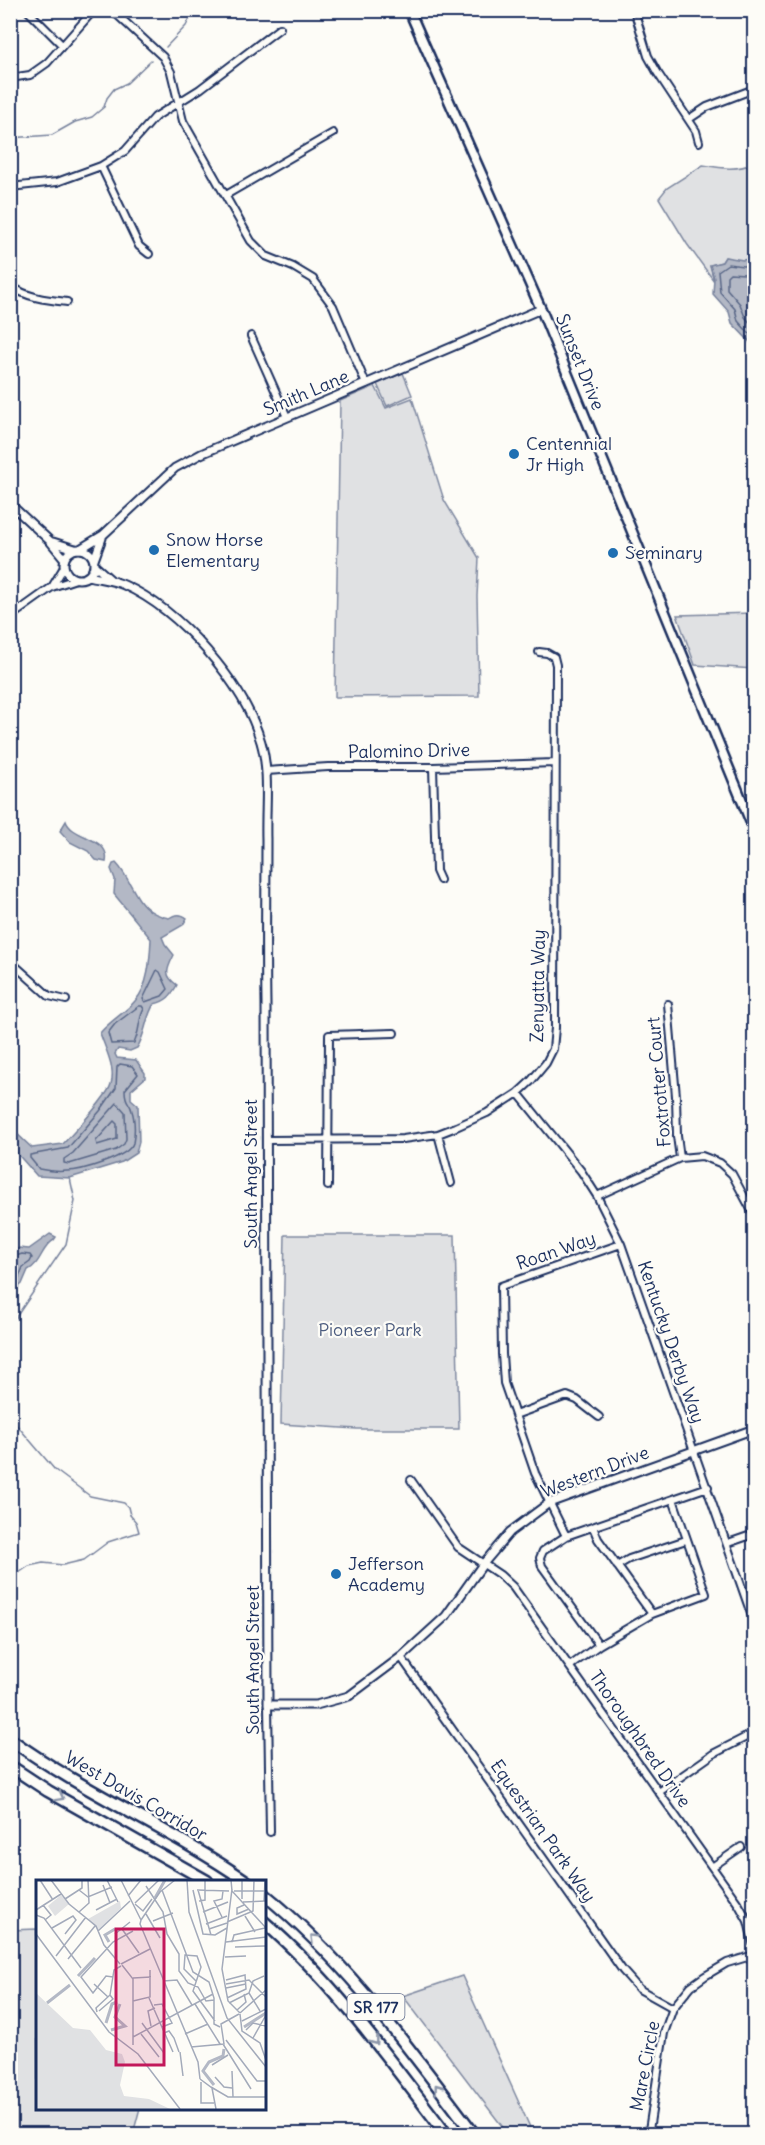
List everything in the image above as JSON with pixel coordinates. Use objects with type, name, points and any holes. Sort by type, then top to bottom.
[{"type":"highway","name":"West Davis Corridor","points":[[10,1739],[59,1771],[204,1854],[244,1880]]},
{"type":"highway","name":"West Davis Corridor","points":[[10,1766],[48,1791],[205,1880]]},
{"type":"highway","name":"SR 177","points":[[266,1896],[305,1929],[345,1969],[474,2134]]},
{"type":"highway","name":"SR 177","points":[[266,1924],[292,1947],[348,2007],[446,2134]]},
{"type":"main road","name":"Sunset Drive","points":[[409,10],[541,309],[751,812],[754,830]]},
{"type":"street","points":[[27,10],[62,45]]},
{"type":"street","points":[[10,78],[30,75],[47,63],[94,10]]},
{"type":"street","points":[[112,10],[163,57],[171,72],[183,121],[251,241],[266,256],[293,267],[313,279],[333,306],[366,384]]},
{"type":"street","points":[[634,10],[648,56],[696,130],[699,142]]},
{"type":"street","points":[[10,188],[57,182],[101,166],[125,151],[155,117],[201,90],[280,28]]},
{"type":"street","points":[[689,119],[707,107],[754,89]]},
{"type":"street","points":[[226,195],[333,133]]},
{"type":"street","points":[[101,166],[139,246],[149,254]]},
{"type":"street","points":[[10,285],[16,290],[41,299],[67,302]]},
{"type":"street","name":"Smith Lane","points":[[78,549],[103,536],[175,468],[201,454],[541,309]]},
{"type":"street","points":[[251,336],[287,417]]},
{"type":"street","points":[[10,504],[50,541],[64,558],[64,567],[52,587]]},
{"type":"street","name":"Smith Lane","points":[[94,562],[103,536]]},
{"type":"street","points":[[10,616],[52,587],[88,576],[94,562],[89,553],[50,541]]},
{"type":"street","points":[[64,558],[70,551],[78,549]]},
{"type":"street","name":"South Angel Street","points":[[94,562],[113,581]]},
{"type":"street","points":[[64,567],[68,575],[76,579]]},
{"type":"street","name":"South Angel Street","points":[[88,576],[113,581],[141,594],[188,631],[218,663],[251,713],[262,744],[266,771],[270,1832]]},
{"type":"street","name":"Zenyatta Way","points":[[266,1140],[404,1139],[438,1134],[487,1113],[518,1093],[546,1065],[553,1049],[555,1028],[556,665],[554,657],[539,652]]},
{"type":"street","name":"Palomino Drive","points":[[266,771],[328,767],[433,767],[554,763]]},
{"type":"street","points":[[433,767],[435,871],[440,880]]},
{"type":"street","points":[[10,961],[49,996],[66,1000]]},
{"type":"street","name":"Foxtrotter Court","points":[[668,1004],[680,1158]]},
{"type":"street","points":[[328,1186],[328,1035],[394,1033]]},
{"type":"street","name":"Kentucky Derby Way","points":[[518,1093],[581,1171],[597,1196],[621,1244],[754,1622]]},
{"type":"street","points":[[438,1134],[450,1183]]},
{"type":"street","points":[[597,1196],[680,1158],[702,1156],[720,1163],[732,1174],[754,1215]]},
{"type":"street","name":"Roan Way","points":[[515,1415],[504,1383],[501,1286],[621,1244]]},
{"type":"street","points":[[566,1536],[535,1473],[515,1415],[567,1396],[577,1400],[599,1416]]},
{"type":"street","name":"Western Drive","points":[[268,1705],[316,1705],[349,1696],[401,1657],[446,1616],[483,1564],[510,1532],[549,1503],[754,1429]]},
{"type":"street","name":"Thoroughbred Drive","points":[[411,1480],[458,1547],[513,1587],[712,1867],[748,1921],[754,1946]]},
{"type":"street","points":[[598,1644],[542,1566],[540,1558],[543,1551],[566,1536],[708,1486]]},
{"type":"street","points":[[570,1666],[598,1644],[652,1614],[706,1594],[673,1499]]},
{"type":"street","points":[[593,1527],[598,1539],[652,1614]]},
{"type":"street","points":[[728,1543],[754,1534]]},
{"type":"street","points":[[617,1566],[629,1559],[686,1540]]},
{"type":"street","name":"Equestrian Park Way","points":[[401,1657],[623,1971],[639,1989],[673,2008]]},
{"type":"street","points":[[659,1792],[713,1754],[754,1733]]},
{"type":"street","points":[[712,1867],[741,1847]]},
{"type":"street","points":[[673,2008],[691,1986],[705,1976],[727,1963],[754,1954]]},
{"type":"street","name":"Mare Circle","points":[[649,2130],[664,2033],[673,2008]]},
{"type":"green space","points":[[754,163],[754,258],[743,261],[725,257],[722,262],[710,265],[714,281],[687,244],[659,198],[667,188],[703,165],[735,168]]},
{"type":"green space","points":[[403,373],[412,395],[387,406],[377,384]]},
{"type":"green space","points":[[375,386],[386,408],[412,398],[444,500],[479,558],[477,596],[479,696],[335,697],[340,401]]},
{"type":"green space","points":[[754,613],[754,669],[695,665],[677,615]]},
{"type":"green space","name":"Pioneer Park","points":[[285,1235],[455,1235],[459,1429],[357,1429],[281,1424]]},
{"type":"green space","points":[[36,1929],[36,2109],[140,2109],[133,2134],[11,2134],[11,1930]]},
{"type":"green space","points":[[462,1976],[533,2134],[508,2134],[403,1996]]},
{"type":"water","points":[[725,257],[743,260],[754,258],[754,350],[749,341],[732,323],[729,312],[713,294],[714,278],[710,265],[722,262]]},
{"type":"water","points":[[66,821],[75,831],[103,848],[106,862],[96,860],[88,851],[70,842],[60,831]]},
{"type":"water","points":[[116,863],[149,910],[169,918],[182,915],[187,918],[183,925],[162,937],[174,955],[168,975],[177,985],[168,997],[154,1004],[137,1048],[130,1051],[118,1049],[115,1054],[117,1058],[136,1060],[145,1073],[145,1078],[131,1090],[131,1099],[138,1105],[139,1142],[136,1153],[122,1162],[70,1178],[37,1176],[14,1150],[11,1128],[32,1148],[63,1144],[82,1124],[104,1097],[111,1084],[111,1065],[100,1033],[135,1001],[146,980],[151,939],[114,894],[115,879],[111,869]]},
{"type":"water","points":[[50,1234],[56,1237],[47,1246],[36,1264],[28,1270],[22,1284],[13,1292],[11,1302],[11,1253],[19,1248],[29,1249]]},
{"type":"waterway","points":[[166,47],[186,26],[194,10]]},
{"type":"waterway","points":[[10,138],[52,135],[75,122],[92,117],[104,107],[114,89],[127,83],[151,60]]},
{"type":"waterway","points":[[10,1326],[66,1244],[75,1201],[70,1178]]},
{"type":"waterway","points":[[10,1417],[55,1470],[90,1496],[124,1503],[136,1522],[139,1532],[108,1542],[84,1560],[63,1565],[43,1563],[29,1566],[10,1579]]},
{"type":"place","name":"Centennial Jr High","points":[[514,454]]},
{"type":"place","name":"Snow Horse Elementary","points":[[154,550]]},
{"type":"place","name":"Seminary","points":[[613,553]]},
{"type":"place","name":"Jefferson Academy","points":[[336,1574]]}]
